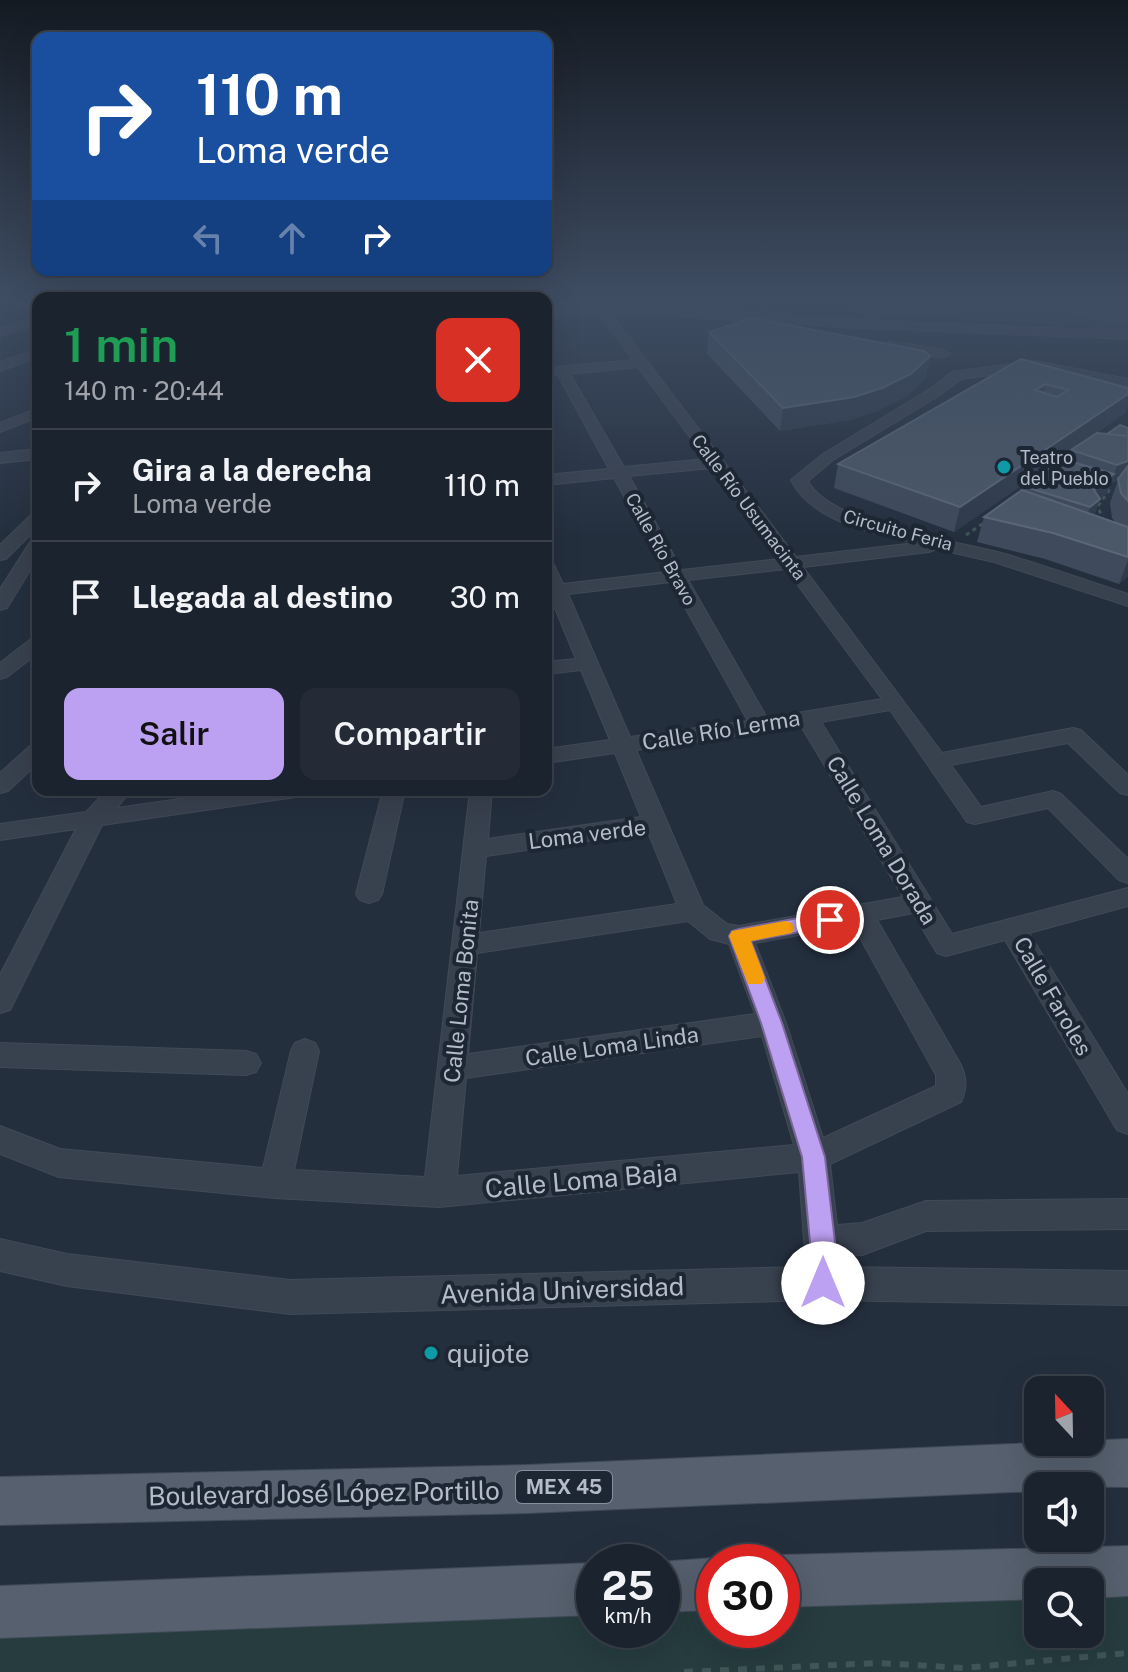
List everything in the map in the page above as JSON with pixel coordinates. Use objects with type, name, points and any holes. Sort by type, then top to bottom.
[{"type":"main road","name":"Boulevard José López Portillo","points":[[0,1501],[528,1489],[1128,1463]]},
{"type":"main road","points":[[800,1580],[1128,1571]]},
{"type":"main road","points":[[0,1612],[576,1590]]},
{"type":"street","name":"Calle Río Bravo","points":[[560,381],[618,473],[761,726]]},
{"type":"street","name":"Calle Río Usumacinta","points":[[655,381],[896,703]]},
{"type":"street","name":"Circuito Feria","points":[[944,381],[935,392],[828,457],[799,480],[806,494],[837,514],[893,533],[951,545],[1128,600]]},
{"type":"street","points":[[0,428],[32,415]]},
{"type":"street","points":[[0,458],[32,455]]},
{"type":"street","points":[[552,479],[716,463]]},
{"type":"street","points":[[0,555],[32,524]]},
{"type":"street","points":[[552,591],[951,545]]},
{"type":"street","points":[[0,604],[32,553]]},
{"type":"street","points":[[552,593],[589,663],[656,823]]},
{"type":"street","points":[[0,673],[32,648]]},
{"type":"street","points":[[552,667],[589,663]]},
{"type":"street","points":[[896,703],[975,816],[1053,799],[1128,874]]},
{"type":"street","name":"Calle Río Lerma","points":[[552,755],[761,726],[896,703]]},
{"type":"street","name":"Calle Loma Dorada","points":[[807,717],[946,946],[1013,930]]},
{"type":"street","points":[[937,761],[1073,735],[1128,788]]},
{"type":"street","points":[[0,786],[32,757]]},
{"type":"street","points":[[0,1002],[93,819],[114,796]]},
{"type":"street","points":[[0,832],[236,796]]},
{"type":"street","points":[[369,894],[393,796]]},
{"type":"street","name":"Calle Loma Bonita","points":[[439,1192],[480,796]]},
{"type":"street","name":"Loma verde","points":[[475,849],[656,823],[693,911]]},
{"type":"street","name":"Calle Faroles","points":[[1128,897],[1013,930],[1128,1121]]},
{"type":"street","points":[[466,945],[693,911],[719,932],[739,936],[919,903]]},
{"type":"street","name":"Calle Loma Baja","points":[[0,1140],[59,1163],[275,1184],[439,1192],[813,1157],[950,1093],[951,1074],[860,914]]},
{"type":"street","points":[[739,936],[772,1023],[813,1157],[823,1242],[823,1283]]},
{"type":"street","name":"Calle Loma Linda","points":[[453,1068],[772,1023]]},
{"type":"street","points":[[275,1184],[305,1051]]},
{"type":"street","points":[[0,1055],[246,1063]]},
{"type":"street","points":[[823,1242],[862,1239],[926,1216],[1128,1214]]},
{"type":"street","name":"Avenida Universidad","points":[[0,1255],[67,1270],[290,1297],[823,1283],[1128,1288]]},
{"type":"path","points":[[1097,485],[1110,489],[1098,506],[1104,524]]},
{"type":"path","points":[[951,545],[986,521]]},
{"type":"path","points":[[684,1672],[878,1663],[964,1668],[1128,1653]]},
{"type":"green space","points":[[1128,1596],[1128,1672],[0,1672],[0,1633],[576,1615],[576,1648],[680,1648],[680,1611],[696,1610],[696,1648],[800,1648],[800,1606],[1024,1599],[1024,1648],[1104,1648],[1104,1597]]},
{"type":"building","points":[[757,381],[896,381],[854,397],[783,408]]},
{"type":"building","points":[[983,381],[1102,381],[1128,388],[1128,394],[960,507],[838,464]],"holes":[[[1046,384],[1068,390],[1057,397],[1035,390]]]},
{"type":"building","points":[[1120,425],[1128,428],[1128,436],[1107,434]]},
{"type":"building","points":[[1097,433],[1128,436],[1128,461],[1117,465],[1071,450]]},
{"type":"building","points":[[1062,459],[1114,474],[1094,490],[1100,499],[1090,507],[1026,487]]},
{"type":"building","points":[[1128,466],[1128,501],[1121,493],[1118,479]]},
{"type":"building","points":[[1022,490],[1128,527],[1128,557],[1053,533],[984,517]]},
{"type":"slow traffic","points":[[755,978],[739,936],[785,928]]},
{"type":"place","name":"Teatro del Pueblo","points":[[1004,467]]},
{"type":"place","name":"quijote","points":[[431,1353]]},
{"type":"route","points":[[823,1283],[823,1242],[813,1157],[772,1023],[739,936],[830,920]]}]
